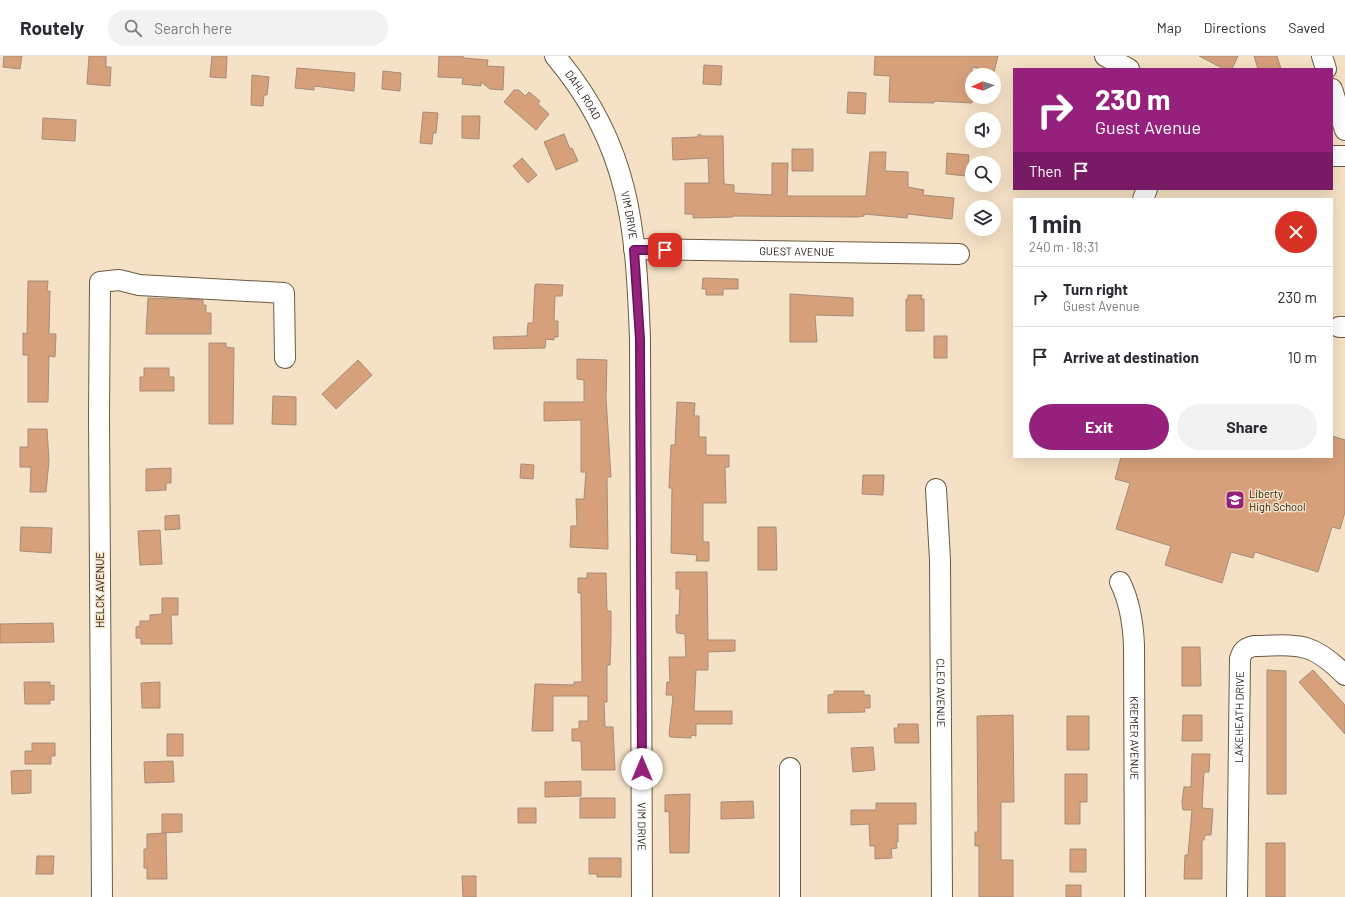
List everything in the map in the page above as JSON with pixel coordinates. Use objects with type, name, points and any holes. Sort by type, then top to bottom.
[{"type":"street","name":"DAHL ROAD","points":[[555,56],[572,76],[591,104],[606,136]]},
{"type":"street","points":[[1105,56],[1127,68]]},
{"type":"street","points":[[1322,56],[1326,68]]},
{"type":"street","points":[[1333,92],[1345,130]]},
{"type":"street","name":"VIM DRIVE","points":[[606,136],[624,186],[638,280],[640,347],[642,897]]},
{"type":"street","points":[[1333,156],[1345,156]]},
{"type":"street","name":"GUEST AVENUE","points":[[634,250],[959,254]]},
{"type":"street","name":"HELCK AVENUE","points":[[102,897],[99,424],[100,282],[119,280],[139,285],[284,293],[285,358]]},
{"type":"street","name":"CLEO AVENUE","points":[[936,489],[940,560],[942,897]]},
{"type":"street","name":"KREMER AVENUE","points":[[1120,582],[1128,597],[1134,645],[1135,897]]},
{"type":"street","name":"LAKEHEATH DRIVE","points":[[1237,897],[1240,659],[1242,652],[1247,648],[1254,646],[1296,645],[1315,651],[1329,660],[1345,675]]},
{"type":"street","points":[[790,768],[790,897]]},
{"type":"building","points":[[4,56],[22,56],[20,69],[3,67]]},
{"type":"building","points":[[89,56],[106,56],[106,67],[111,67],[110,86],[87,84]]},
{"type":"building","points":[[212,56],[227,56],[226,78],[210,77]]},
{"type":"building","points":[[439,56],[463,56],[463,58],[488,60],[487,66],[504,67],[503,90],[490,89],[481,82],[481,86],[462,84],[463,78],[438,77]]},
{"type":"building","points":[[875,56],[998,56],[995,68],[965,68],[965,103],[934,101],[934,103],[889,102],[890,76],[874,75]]},
{"type":"building","points":[[1199,56],[1238,56],[1232,68],[1222,68]]},
{"type":"building","points":[[1254,56],[1277,56],[1281,68],[1258,68]]},
{"type":"building","points":[[704,65],[722,66],[721,85],[703,84]]},
{"type":"building","points":[[297,68],[355,73],[354,91],[314,86],[314,90],[295,88]]},
{"type":"building","points":[[383,71],[401,73],[400,91],[382,89]]},
{"type":"building","points":[[252,75],[269,77],[267,95],[264,95],[263,106],[251,105]]},
{"type":"building","points":[[514,90],[519,90],[525,96],[529,92],[540,101],[538,104],[549,114],[536,130],[504,102]]},
{"type":"building","points":[[848,92],[866,93],[865,114],[847,113]]},
{"type":"building","points":[[423,112],[438,113],[436,133],[433,133],[432,144],[420,143]]},
{"type":"building","points":[[462,116],[480,116],[479,139],[462,138]]},
{"type":"building","points":[[43,118],[76,120],[75,141],[42,139]]},
{"type":"building","points":[[564,134],[570,149],[572,148],[578,161],[556,170],[544,142]]},
{"type":"building","points":[[699,134],[702,136],[723,136],[724,184],[734,185],[734,193],[772,195],[772,163],[788,163],[787,196],[866,196],[870,152],[886,152],[885,171],[908,172],[908,187],[924,190],[923,195],[954,198],[952,219],[908,214],[907,218],[864,214],[864,216],[857,217],[733,216],[693,218],[693,214],[685,214],[685,183],[709,183],[708,158],[673,160],[672,138],[697,137]]},
{"type":"building","points":[[792,149],[813,149],[813,171],[792,171]]},
{"type":"building","points":[[947,153],[969,155],[965,156],[965,176],[946,174]]},
{"type":"building","points":[[522,158],[537,175],[528,183],[513,166]]},
{"type":"building","points":[[703,278],[738,279],[738,289],[723,289],[723,295],[706,295],[706,289],[702,289]]},
{"type":"building","points":[[28,281],[48,281],[47,291],[50,291],[49,334],[56,334],[55,357],[49,356],[48,402],[28,402],[28,355],[23,355],[23,333],[27,334]]},
{"type":"building","points":[[536,284],[563,285],[562,296],[555,296],[554,321],[558,321],[558,337],[554,337],[554,340],[546,339],[545,348],[494,349],[493,337],[527,336],[528,323],[533,323]]},
{"type":"building","points":[[790,294],[853,298],[853,316],[815,315],[817,342],[790,342]]},
{"type":"building","points":[[908,295],[922,295],[921,299],[924,299],[924,331],[906,331],[906,299],[908,299]]},
{"type":"building","points":[[148,298],[203,300],[203,305],[206,305],[206,313],[211,313],[211,334],[146,334]]},
{"type":"building","points":[[934,336],[947,336],[947,358],[934,358]]},
{"type":"building","points":[[209,343],[226,343],[226,347],[234,348],[233,424],[209,424]]},
{"type":"building","points":[[577,359],[607,360],[606,398],[611,477],[607,477],[608,549],[570,547],[571,526],[577,526],[576,499],[584,499],[586,472],[581,472],[581,420],[544,421],[544,402],[584,402],[584,380],[577,379]]},
{"type":"building","points":[[358,360],[372,375],[336,409],[322,394]]},
{"type":"building","points":[[144,368],[169,368],[169,377],[174,377],[174,391],[140,391],[140,377],[144,377]]},
{"type":"building","points":[[273,396],[296,397],[296,425],[272,424]]},
{"type":"building","points":[[677,402],[695,403],[694,416],[699,416],[699,437],[706,437],[706,455],[729,455],[729,467],[725,467],[726,503],[703,503],[703,542],[709,542],[709,561],[696,561],[697,555],[671,553],[672,488],[669,488],[671,445],[675,445]]},
{"type":"building","points":[[28,429],[47,429],[49,461],[46,492],[30,492],[31,467],[20,467],[20,447],[28,447]]},
{"type":"building","name":"Liberty High School","points":[[1333,436],[1345,440],[1345,512],[1340,529],[1332,527],[1318,572],[1255,552],[1253,558],[1231,552],[1222,583],[1165,565],[1171,546],[1116,529],[1130,483],[1115,479],[1121,458],[1333,458]]},
{"type":"building","points":[[521,464],[534,465],[533,479],[520,478]]},
{"type":"building","points":[[171,468],[171,483],[166,483],[166,490],[146,491],[146,469]]},
{"type":"building","points":[[863,475],[884,475],[883,495],[862,494]]},
{"type":"building","points":[[179,515],[180,529],[165,530],[165,516]]},
{"type":"building","points":[[21,527],[52,528],[51,553],[20,551]]},
{"type":"building","points":[[758,527],[776,527],[777,570],[758,570]]},
{"type":"building","points":[[160,530],[162,564],[140,565],[138,531]]},
{"type":"building","points":[[676,572],[707,572],[708,640],[735,640],[735,651],[708,652],[708,670],[696,670],[694,711],[732,711],[732,724],[696,724],[696,736],[691,735],[691,738],[670,737],[669,734],[673,698],[672,695],[666,695],[667,682],[670,682],[669,657],[686,657],[685,634],[677,633],[676,629],[676,615],[679,615],[680,589],[676,589]]},
{"type":"building","points":[[587,573],[606,573],[607,611],[611,611],[611,638],[610,665],[607,665],[607,702],[604,702],[605,727],[613,727],[615,770],[582,770],[581,741],[572,741],[572,729],[579,729],[579,721],[588,721],[588,696],[553,696],[553,731],[532,731],[535,684],[574,685],[574,682],[582,682],[581,593],[578,593],[578,578],[587,578]]},
{"type":"building","points":[[162,598],[178,598],[178,615],[171,615],[172,644],[141,644],[141,638],[136,638],[136,627],[140,626],[140,621],[150,621],[150,615],[162,614]]},
{"type":"building","points":[[53,623],[54,642],[0,643],[0,624]]},
{"type":"building","points":[[1182,647],[1200,647],[1201,686],[1182,686]]},
{"type":"building","points":[[1267,670],[1286,671],[1286,794],[1267,794]]},
{"type":"building","points":[[1313,670],[1345,705],[1345,734],[1299,682]]},
{"type":"building","points":[[24,682],[50,682],[50,686],[54,685],[54,700],[50,700],[50,704],[25,704]]},
{"type":"building","points":[[160,682],[160,708],[142,708],[141,683]]},
{"type":"building","points":[[834,691],[864,691],[864,695],[870,695],[870,708],[864,708],[865,712],[828,713],[828,695],[834,694]]},
{"type":"building","points":[[1013,715],[1014,802],[1001,802],[1001,860],[1013,860],[1013,897],[979,897],[979,846],[975,846],[975,832],[978,832],[977,716]]},
{"type":"building","points":[[1183,715],[1202,715],[1202,741],[1182,741]]},
{"type":"building","points":[[1067,716],[1089,716],[1089,750],[1067,750]]},
{"type":"building","points":[[898,724],[918,724],[919,743],[895,743],[894,728],[898,728]]},
{"type":"building","points":[[167,734],[183,734],[183,756],[167,756]]},
{"type":"building","points":[[32,743],[55,743],[55,756],[51,756],[51,764],[25,764],[25,751],[32,751]]},
{"type":"building","points":[[873,747],[875,770],[853,772],[851,748]]},
{"type":"building","points":[[1192,754],[1210,754],[1209,772],[1204,772],[1202,808],[1213,809],[1211,835],[1205,835],[1204,840],[1202,840],[1202,879],[1184,879],[1185,855],[1188,855],[1192,810],[1183,810],[1182,802],[1184,787],[1191,787]]},
{"type":"building","points":[[173,761],[174,782],[145,783],[144,762]]},
{"type":"building","points":[[31,770],[31,793],[12,794],[11,771]]},
{"type":"building","points":[[1065,774],[1087,774],[1087,802],[1080,802],[1080,824],[1065,824]]},
{"type":"building","points":[[581,781],[581,796],[545,797],[545,782]]},
{"type":"building","points":[[690,794],[689,853],[670,853],[669,811],[665,812],[665,795]]},
{"type":"building","points":[[580,798],[615,798],[615,818],[580,818]]},
{"type":"building","points":[[753,801],[754,818],[721,819],[721,802]]},
{"type":"building","points":[[876,803],[916,803],[916,824],[898,824],[898,842],[896,842],[897,848],[891,849],[892,858],[875,859],[875,846],[870,846],[869,824],[851,825],[851,810],[876,810]]},
{"type":"building","points":[[518,808],[536,808],[536,823],[518,823]]},
{"type":"building","points":[[162,814],[182,814],[182,832],[162,833]]},
{"type":"building","points":[[166,833],[167,879],[147,879],[147,868],[144,868],[144,849],[147,849],[147,834]]},
{"type":"building","points":[[1266,843],[1285,843],[1285,897],[1266,897]]},
{"type":"building","points":[[1070,849],[1086,849],[1086,872],[1070,872]]},
{"type":"building","points":[[37,856],[54,856],[53,874],[36,874]]},
{"type":"building","points":[[589,858],[621,858],[621,877],[597,877],[597,874],[589,874]]},
{"type":"building","points":[[462,876],[476,876],[476,897],[463,897]]},
{"type":"building","points":[[1066,885],[1081,885],[1081,897],[1066,897]]},
{"type":"place","name":"Liberty High School","points":[[1235,500]]},
{"type":"route","points":[[642,769],[640,339],[638,280],[634,250],[665,250]]}]
